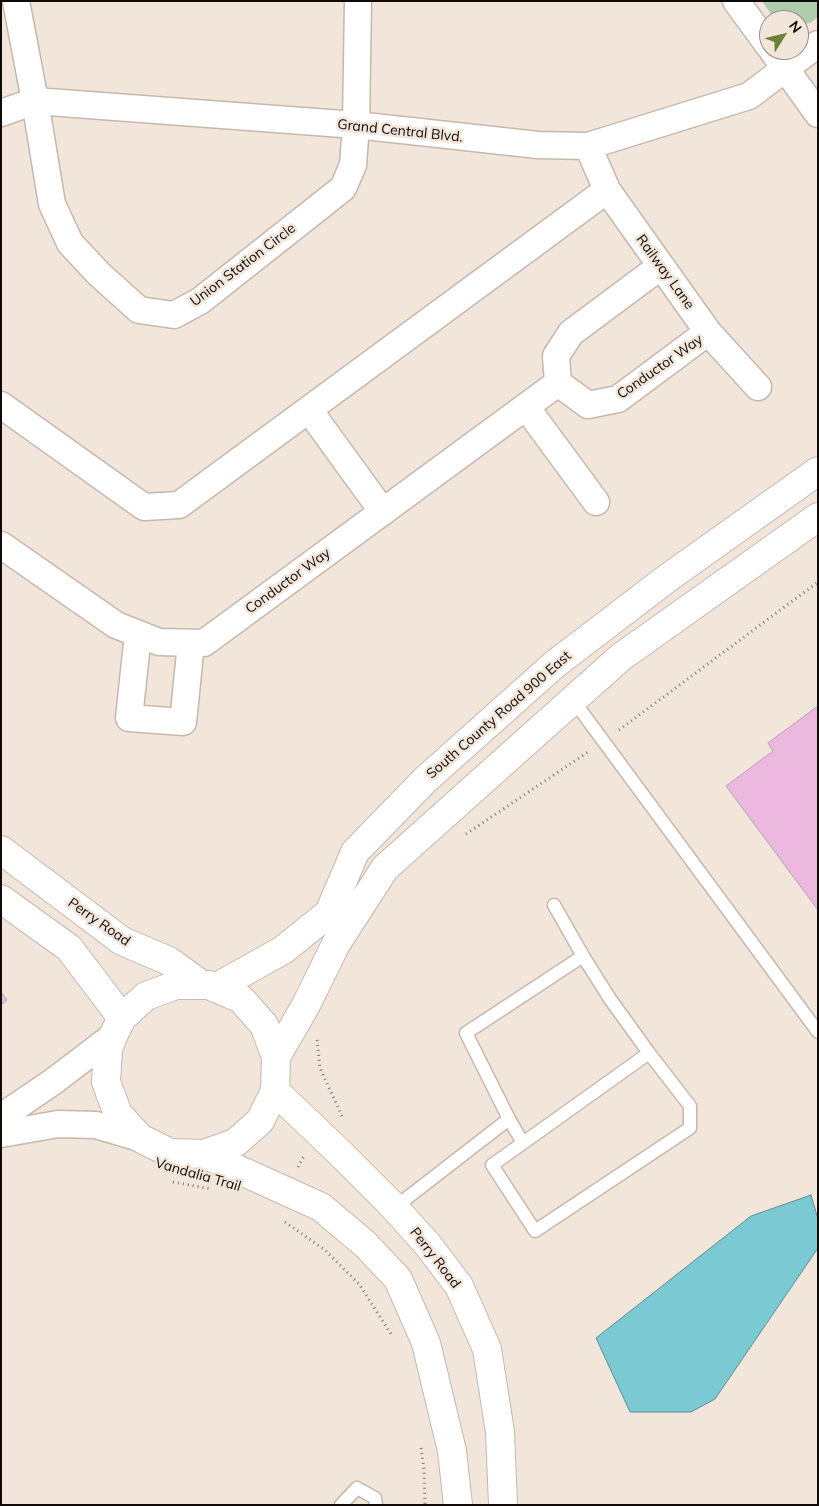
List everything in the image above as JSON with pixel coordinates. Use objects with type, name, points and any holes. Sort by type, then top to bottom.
[{"type":"street","name":"Union Station Circle","points":[[16,1],[52,204],[70,243],[99,274],[139,310],[174,315],[200,301],[342,188],[353,165],[356,125],[358,1]]},
{"type":"street","points":[[736,1],[759,32]]},
{"type":"street","name":"Grand Central Blvd.","points":[[1,113],[35,101],[356,125],[538,145],[588,146],[749,96],[777,60]]},
{"type":"street","points":[[779,60],[818,114]]},
{"type":"street","name":"Railway Lane","points":[[588,146],[607,190],[708,332],[758,387]]},
{"type":"street","points":[[1,405],[144,507],[179,505],[607,190]]},
{"type":"street","points":[[558,383],[556,356],[571,333],[661,266]]},
{"type":"street","name":"Conductor Way","points":[[1,545],[116,625],[160,642],[204,643],[558,383],[588,405],[618,399],[708,332]]},
{"type":"street","points":[[526,407],[596,502]]},
{"type":"street","points":[[308,410],[382,512]]},
{"type":"street","name":"South County Road 900 East","points":[[209,987],[283,950],[329,913],[355,852],[425,780],[555,664],[669,577],[818,471]]},
{"type":"street","points":[[276,1057],[306,1005],[336,944],[385,868],[621,657],[818,517]]},
{"type":"street","points":[[138,634],[129,718],[183,722],[190,643]]},
{"type":"street","name":"Perry Road","points":[[1,850],[122,940],[169,961],[209,987],[241,999],[264,1025],[276,1057],[275,1091],[260,1121],[235,1143],[204,1154],[170,1153],[140,1138],[118,1114],[106,1082],[108,1049],[118,1027],[146,996],[176,985],[209,987]]},
{"type":"street","points":[[1,900],[69,948],[118,1027],[54,1081],[1,1117]]},
{"type":"street","name":"Perry Road","points":[[275,1091],[328,1141],[394,1208],[428,1245],[459,1286],[487,1349],[500,1432],[503,1505]]},
{"type":"street","points":[[1,1134],[58,1124],[96,1125],[140,1138]]},
{"type":"street","name":"Perry Road","points":[[204,1154],[279,1202],[321,1207],[365,1244],[398,1279],[426,1343],[452,1451],[458,1505]]},
{"type":"lane","points":[[573,700],[818,1032]]},
{"type":"lane","points":[[554,905],[582,956],[610,999],[690,1106],[690,1128],[535,1231],[492,1165],[649,1053]]},
{"type":"lane","points":[[523,1143],[466,1033],[582,956]]},
{"type":"lane","points":[[394,1208],[509,1118]]},
{"type":"lane","points":[[340,1505],[357,1488],[375,1498],[376,1505]]},
{"type":"path","points":[[463,836],[604,742],[818,582]]},
{"type":"path","points":[[317,1032],[320,1068],[348,1127],[303,1158],[279,1202],[358,1284],[393,1337]]},
{"type":"path","name":"Vandalia Trail","points":[[166,1179],[220,1190]]},
{"type":"path","points":[[420,1441],[424,1469],[425,1505]]},
{"type":"green space","points":[[762,1],[818,1],[818,17],[809,23],[809,10],[768,10]]},
{"type":"water","points":[[811,1195],[818,1219],[818,1248],[715,1399],[691,1412],[630,1412],[596,1338],[751,1216]]},
{"type":"building","points":[[818,706],[818,910],[726,786],[773,751],[768,743]]},
{"type":"building","points":[[1,992],[7,1000],[1,1005]]}]
